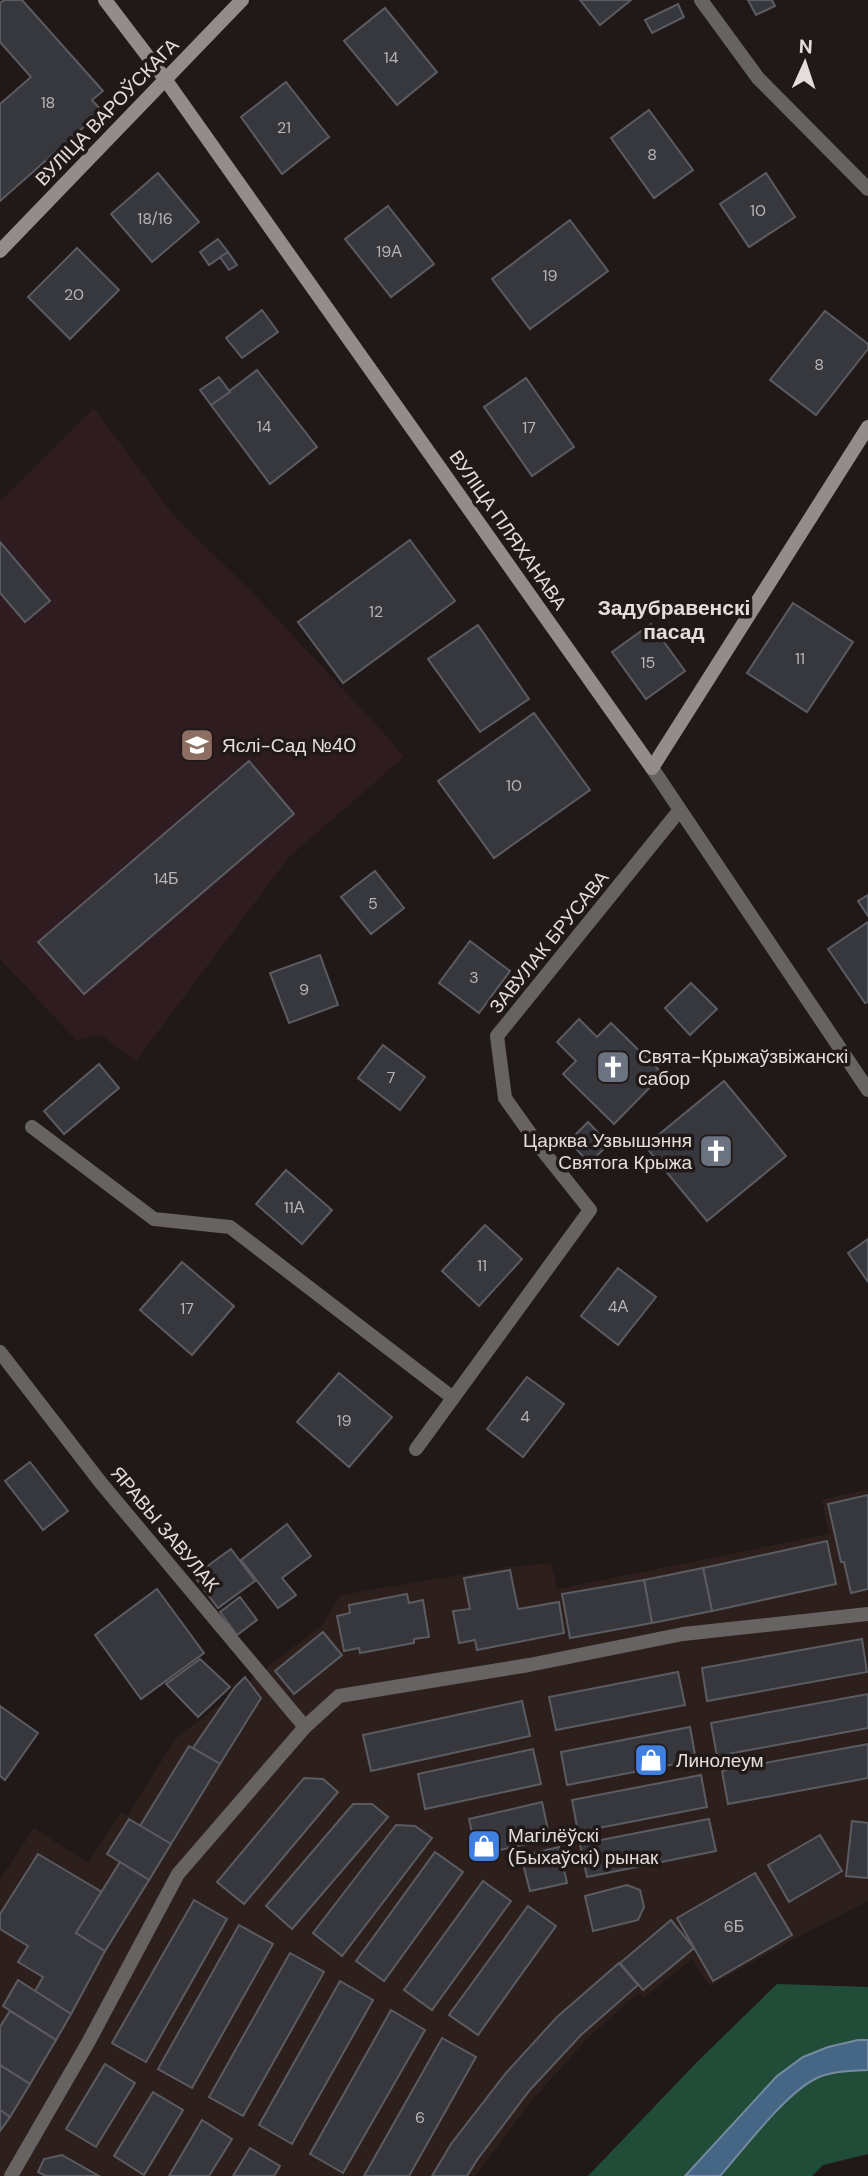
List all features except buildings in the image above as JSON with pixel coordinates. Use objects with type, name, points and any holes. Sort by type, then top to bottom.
[{"type":"street","name":"ВУЛІЦА ПЛЯХАНАВА","points":[[105,0],[166,79],[652,768],[868,1090]]},
{"type":"street","name":"ВУЛІЦА ВАРОЎСКАГА","points":[[0,251],[242,0]]},
{"type":"street","points":[[701,0],[758,78],[868,188]]},
{"type":"street","points":[[652,768],[868,427]]},
{"type":"street","name":"ЗАВУЛАК БРУСАВА","points":[[416,1448],[590,1210],[505,1098],[497,1036],[679,811]]},
{"type":"street","points":[[32,1127],[154,1219],[230,1227],[453,1398]]},
{"type":"street","name":"ЯРАВЫ ЗАВУЛАК","points":[[0,1352],[101,1483],[305,1727]]},
{"type":"street","points":[[10,2176],[89,2041],[178,1874],[305,1727],[340,1696],[529,1665],[683,1634],[868,1614]]},
{"type":"shaded area","name":"Яслі-Сад №40","points":[[94,408],[174,516],[250,590],[404,757],[289,857],[136,1061],[101,1035],[76,1040],[0,959],[0,501]]},
{"type":"shaded area","name":"Магілёўскі (Быхаўскі) рынак","points":[[868,1489],[868,1901],[710,1986],[692,1959],[644,1998],[638,1993],[587,2039],[534,2098],[475,2176],[0,2176],[0,1880],[34,1828],[88,1863],[121,1812],[128,1816],[175,1739],[322,1625],[341,1595],[509,1567],[551,1563],[557,1589],[829,1534],[822,1500]]},
{"type":"green space","points":[[777,1984],[868,1987],[868,2154],[823,2165],[812,2176],[588,2176],[698,2061]]},
{"type":"water","points":[[868,2040],[868,2070],[834,2073],[815,2079],[803,2086],[778,2109],[720,2176],[685,2176],[777,2076],[803,2057],[828,2047]]},
{"type":"place","name":"Яслі-Сад №40","points":[[197,745]]},
{"type":"place","name":"Свята-Крыжаўзвіжанскі сабор","points":[[613,1067]]},
{"type":"place","name":"Царква Узвышэння Святога Крыжа","points":[[716,1151]]},
{"type":"place","name":"Линолеум","points":[[651,1760]]},
{"type":"place","name":"Магілёўскі (Быхаўскі) рынак","points":[[484,1846]]},
{"type":"district","name":"Задубравенскі пасад","points":[[674,620]]}]
